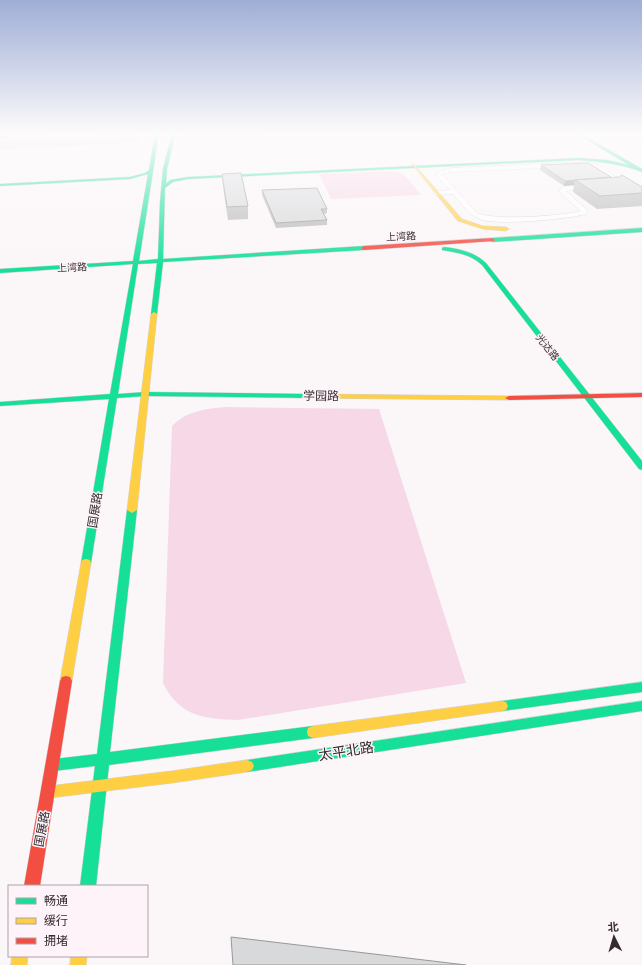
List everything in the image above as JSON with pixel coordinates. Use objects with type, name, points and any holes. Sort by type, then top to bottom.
[{"type":"main road","points":[[0,186],[129,178]]},
{"type":"main road","name":"国展路","points":[[32,885],[54,765],[150,178]]},
{"type":"main road","points":[[88,885],[145,398],[160,258],[164,178]]},
{"type":"main road","points":[[163,188],[172,181],[181,178]]},
{"type":"main road","points":[[418,178],[448,220]]},
{"type":"main road","points":[[422,178],[460,220],[483,227],[512,229],[470,232]]},
{"type":"main road","points":[[0,186],[124,181],[144,184],[148,189]]},
{"type":"main road","points":[[531,228],[642,221]]},
{"type":"main road","name":"上湾路","points":[[311,252],[626,229],[642,226]]},
{"type":"main road","name":"上湾路","points":[[160,258],[626,229],[642,230]]},
{"type":"main road","name":"上湾路","points":[[0,263],[441,249],[642,237]]},
{"type":"main road","points":[[502,249],[516,244]]},
{"type":"main road","name":"光达路","points":[[441,249],[460,251],[476,257],[481,261],[642,467]]},
{"type":"main road","name":"上湾路","points":[[160,258],[188,250]]},
{"type":"main road","name":"光达路","points":[[491,258],[492,263],[561,347]]},
{"type":"main road","name":"上湾路","points":[[0,271],[136,259]]},
{"type":"main road","points":[[593,387],[608,405]]},
{"type":"main road","name":"学园路","points":[[0,404],[145,398],[588,398],[642,395]]},
{"type":"main road","name":"学园路","points":[[145,398],[594,406],[642,403]]},
{"type":"main road","name":"学园路","points":[[0,411],[113,399]]},
{"type":"main road","name":"太平北路","points":[[54,765],[204,747],[642,687]]},
{"type":"main road","name":"太平北路","points":[[49,792],[172,777],[642,706]]},
{"type":"street","points":[[441,178],[478,216],[500,220],[584,213],[585,211],[564,194],[562,190],[567,188],[621,183],[614,178]]},
{"type":"street","points":[[436,193],[455,192]]},
{"type":"shaded area","points":[[321,178],[407,178],[421,195],[331,199]]},
{"type":"shaded area","points":[[225,407],[379,409],[466,683],[238,720],[203,717],[193,714],[177,703],[169,694],[163,683],[172,426],[190,414],[203,410]]},
{"type":"building","points":[[223,178],[242,178],[248,206],[227,207]]},
{"type":"building","points":[[561,178],[599,178],[565,181]]},
{"type":"building","points":[[627,178],[642,187],[642,193],[600,196],[575,180]]},
{"type":"building","points":[[317,188],[327,209],[321,209],[327,220],[276,223],[262,190]]},
{"type":"building","points":[[231,937],[466,965],[233,965]]},
{"type":"traffic: fast","points":[[0,185],[129,178]]},
{"type":"traffic: fast","points":[[86,563],[150,178]]},
{"type":"traffic: fast","points":[[154,314],[161,255],[164,178]]},
{"type":"traffic: fast","points":[[163,188],[172,181],[188,178]]},
{"type":"traffic: fast","points":[[492,240],[642,230]]},
{"type":"traffic: fast","points":[[0,271],[364,248]]},
{"type":"traffic: fast","points":[[444,249],[466,253],[480,260],[484,264],[642,467]]},
{"type":"traffic: fast","points":[[0,404],[146,394],[307,396]]},
{"type":"traffic: fast","points":[[88,885],[132,510]]},
{"type":"traffic: fast","points":[[502,706],[642,687]]},
{"type":"traffic: fast","points":[[247,766],[642,706]]},
{"type":"traffic: fast","points":[[54,765],[313,732]]},
{"type":"traffic: slow","points":[[424,178],[460,220],[483,227],[506,229]]},
{"type":"traffic: slow","points":[[132,510],[154,314]]},
{"type":"traffic: slow","points":[[307,396],[509,398]]},
{"type":"traffic: slow","points":[[66,681],[86,563]]},
{"type":"traffic: slow","points":[[313,732],[502,706]]},
{"type":"traffic: slow","points":[[49,792],[247,766]]},
{"type":"traffic: slow","points":[[19,965],[20,957]]},
{"type":"traffic: slow","points":[[78,965],[79,957]]},
{"type":"traffic: jam","points":[[364,248],[492,240]]},
{"type":"traffic: jam","points":[[509,398],[642,395]]},
{"type":"traffic: jam","points":[[32,885],[66,681]]}]
